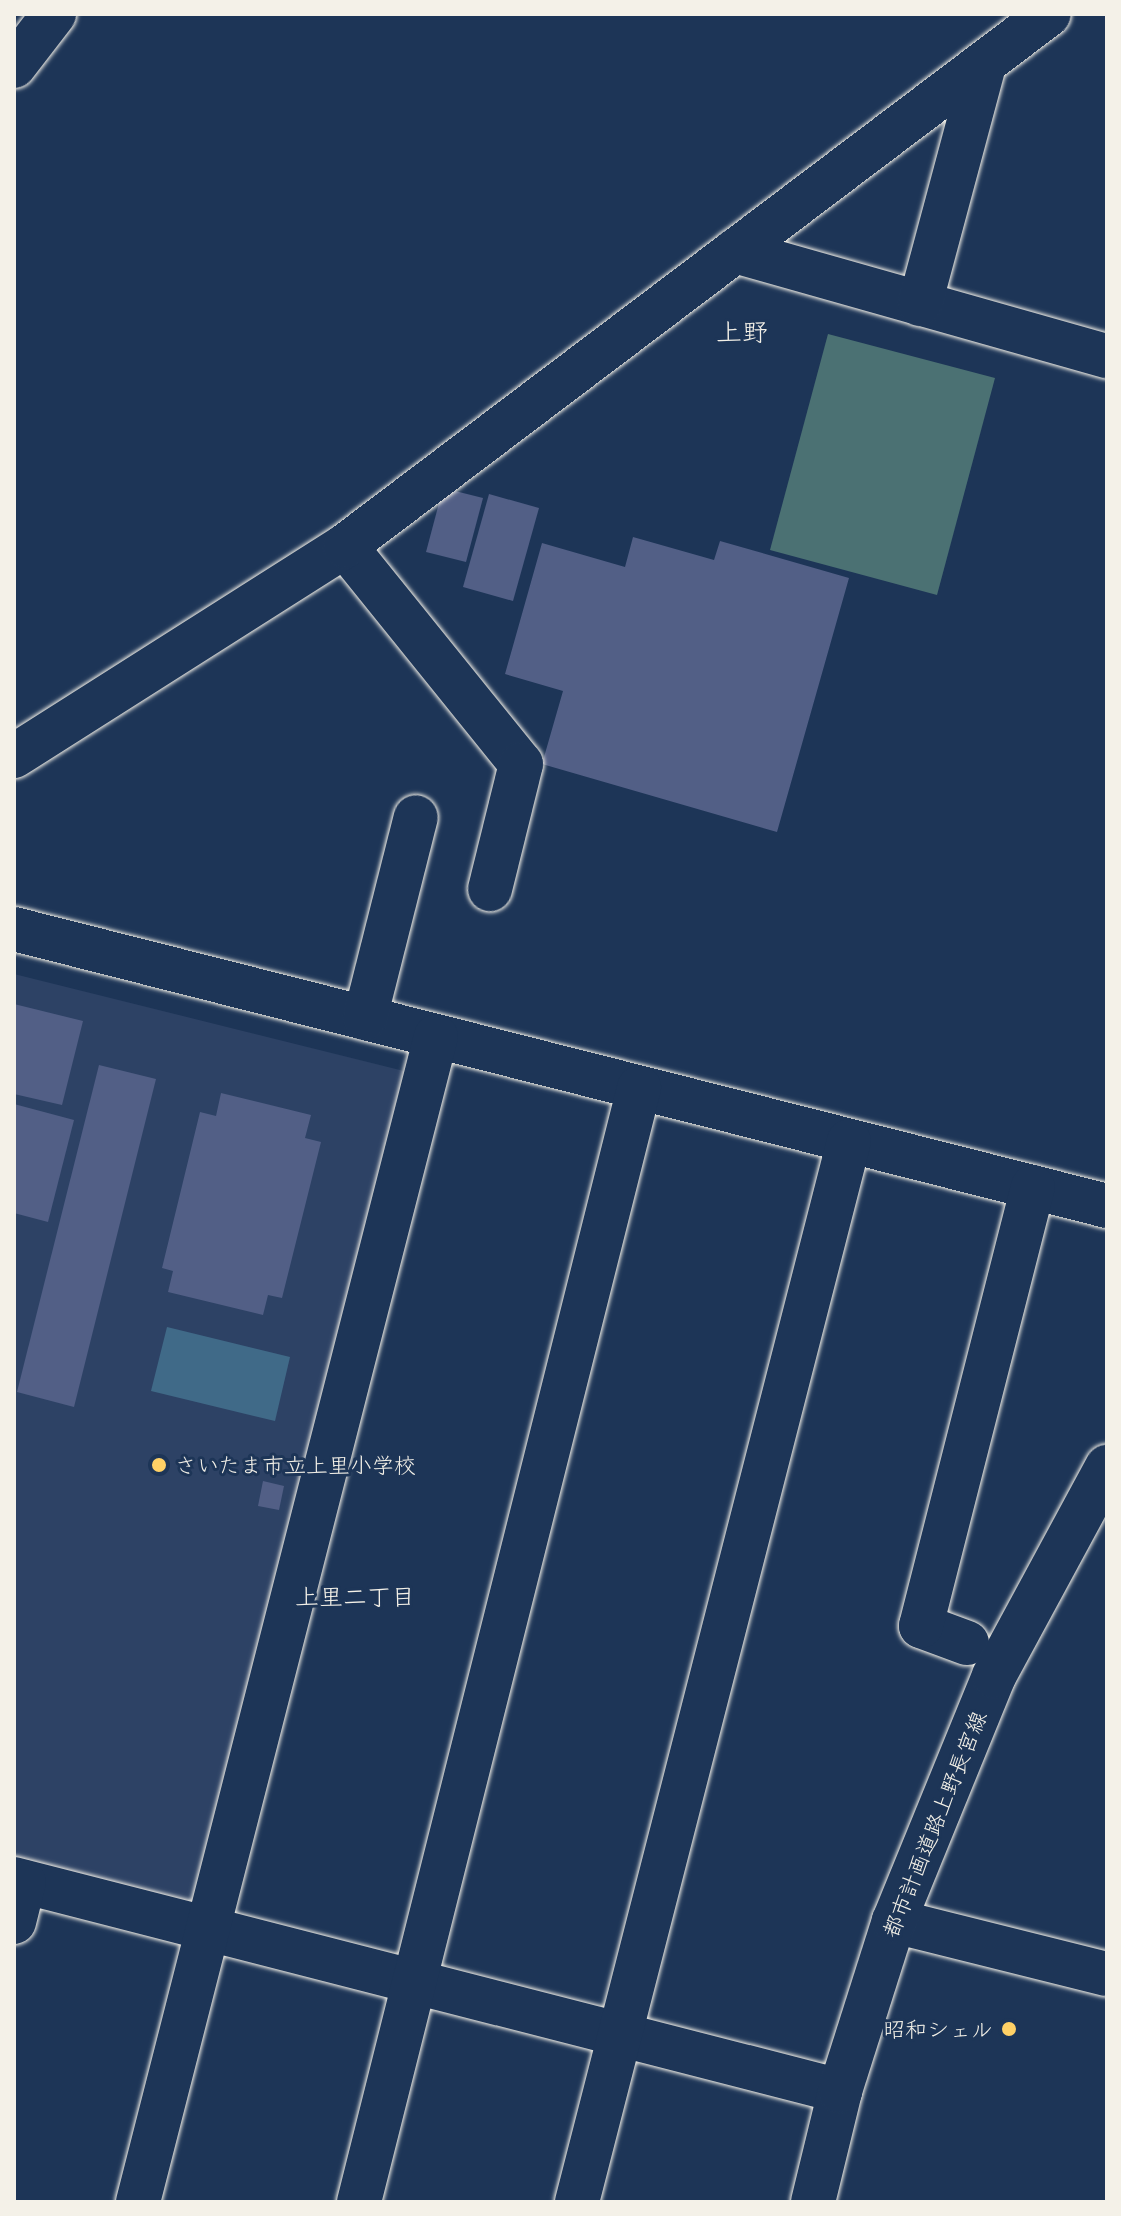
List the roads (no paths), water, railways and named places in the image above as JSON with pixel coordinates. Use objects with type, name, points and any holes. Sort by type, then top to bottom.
[{"type":"street","points":[[14,66],[54,14]]},
{"type":"street","points":[[14,756],[345,546],[1049,14]]},
{"type":"street","points":[[920,304],[984,65]]},
{"type":"street","points":[[735,251],[1107,356]]},
{"type":"street","points":[[345,546],[521,764],[490,889]]},
{"type":"street","points":[[365,1018],[416,817]]},
{"type":"street","points":[[14,929],[1107,1206]]},
{"type":"street","points":[[138,2202],[436,1036]]},
{"type":"street","points":[[359,2202],[639,1088]]},
{"type":"street","points":[[577,2202],[849,1141]]},
{"type":"street","points":[[967,1643],[921,1626],[1033,1187]]},
{"type":"street","name":"都市計画道路上野長宮線","points":[[813,2202],[840,2091],[894,1921],[994,1676],[1107,1467]]},
{"type":"street","points":[[17,1894],[207,1929],[840,2091]]},
{"type":"street","points":[[894,1921],[1107,1974]]},
{"type":"place","name":"さいたま市立上里小学校","points":[[159,1465]]},
{"type":"place","name":"昭和シェル","points":[[1009,2029]]},
{"type":"district","name":"上野","points":[[742,332]]},
{"type":"district","name":"上里二丁目","points":[[355,1596]]}]
